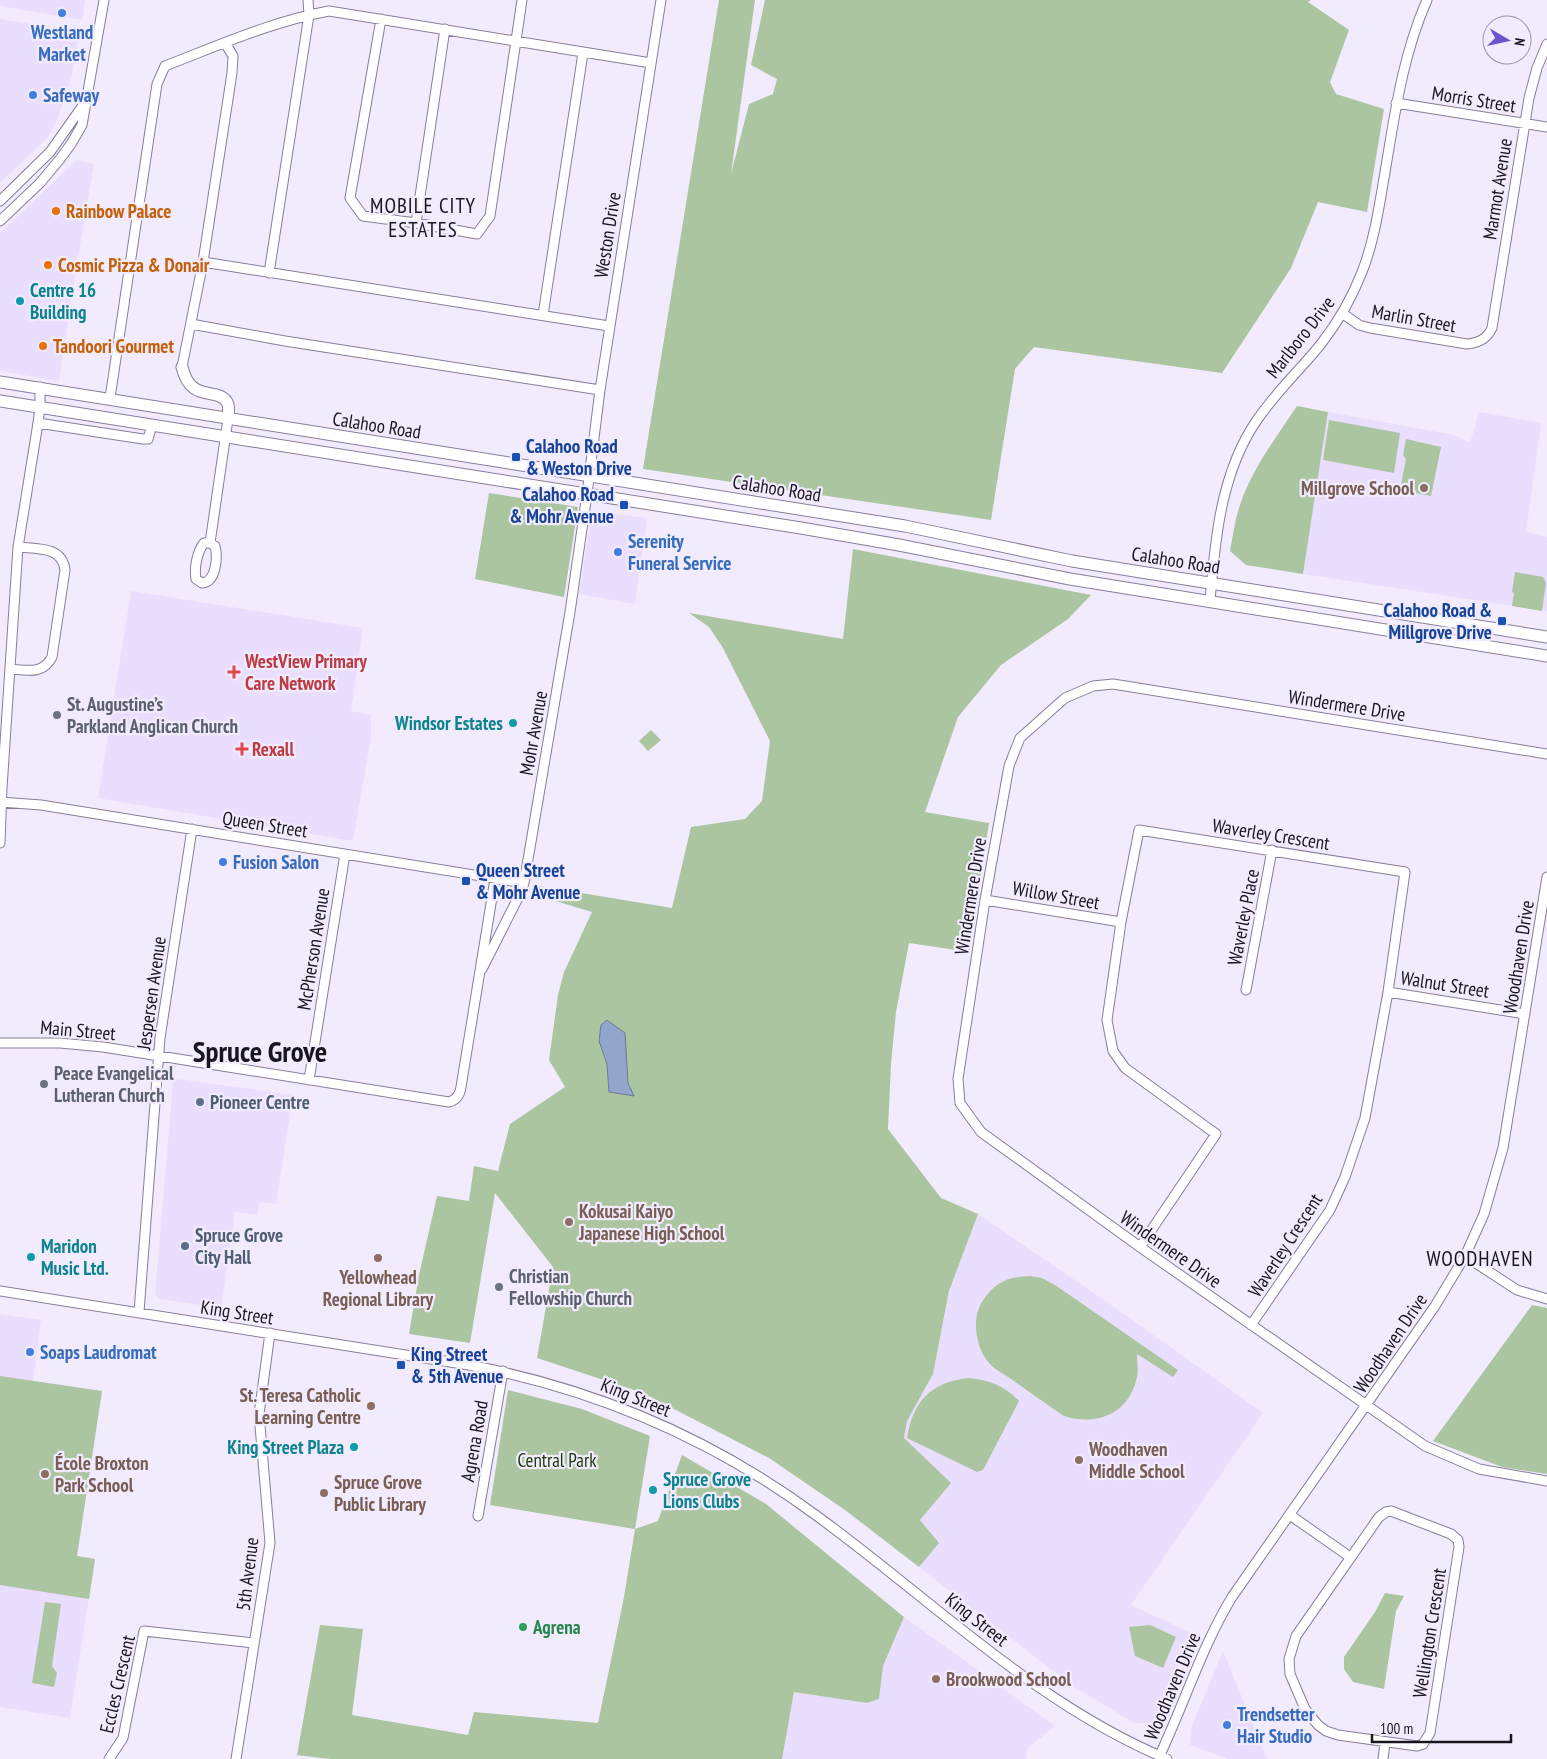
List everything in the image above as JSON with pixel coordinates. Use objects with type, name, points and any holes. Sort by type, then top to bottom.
[{"type":"main road","points":[[182,367],[185,378],[196,390],[227,401],[229,406],[228,419]]},
{"type":"main road","name":"Calahoo Road","points":[[0,382],[905,526],[1072,561],[1547,637]]},
{"type":"main road","name":"Calahoo Road","points":[[0,402],[889,543],[1070,579],[1547,656]]},
{"type":"street","points":[[0,221],[40,183],[71,144],[82,125],[104,0]]},
{"type":"street","points":[[269,273],[309,15],[308,0]]},
{"type":"street","points":[[381,19],[350,198],[363,216],[416,222],[477,234],[490,216],[522,0]]},
{"type":"street","name":"Weston Drive","points":[[587,494],[609,326],[661,0]]},
{"type":"street","name":"Marlboro Drive","points":[[1210,601],[1219,521],[1226,491],[1241,448],[1256,421],[1274,397],[1319,346],[1342,313],[1353,294],[1370,248],[1396,103],[1410,45],[1427,0]]},
{"type":"street","points":[[110,398],[157,84],[165,66],[225,43],[309,15],[329,11],[650,63]]},
{"type":"street","points":[[416,222],[445,30]]},
{"type":"street","points":[[182,367],[203,262],[232,73],[233,56],[225,43]]},
{"type":"street","name":"Marmot Avenue","points":[[1483,340],[1492,328],[1529,98],[1547,44]]},
{"type":"street","points":[[542,315],[583,52]]},
{"type":"street","points":[[0,201],[50,152],[86,102]]},
{"type":"street","name":"Morris Street","points":[[1396,103],[1547,128]]},
{"type":"street","points":[[203,262],[609,326]]},
{"type":"street","name":"Marlin Street","points":[[1342,313],[1359,324],[1370,328],[1467,344],[1483,340]]},
{"type":"street","points":[[191,324],[285,341],[600,390]]},
{"type":"street","points":[[0,843],[0,802],[18,547],[38,423],[40,387]]},
{"type":"street","points":[[210,542],[228,419]]},
{"type":"street","points":[[38,423],[143,439],[148,439],[152,425]]},
{"type":"street","name":"Mohr Avenue","points":[[482,969],[524,883],[571,605],[587,494]]},
{"type":"street","points":[[10,669],[34,671],[46,666],[52,657],[65,570],[61,557],[51,550],[18,547]]},
{"type":"street","name":"Windermere Drive","points":[[1547,754],[1113,684],[1093,686],[1065,698],[1020,738],[1008,766],[985,900],[958,1079],[960,1103],[981,1132],[1140,1247],[1425,1446],[1448,1457],[1490,1472],[1547,1482]]},
{"type":"street","name":"Queen Street","points":[[0,802],[41,805],[524,883]]},
{"type":"street","name":"Jespersen Avenue","points":[[139,1312],[158,1056],[192,829]]},
{"type":"street","name":"Waverley Crescent","points":[[1140,1247],[1216,1134],[1125,1068],[1113,1051],[1107,1020],[1121,922],[1139,830],[1405,872],[1388,992],[1365,1118],[1345,1177],[1330,1210],[1251,1325]]},
{"type":"street","name":"Waverley Place","points":[[1246,990],[1272,850]]},
{"type":"street","name":"McPherson Avenue","points":[[309,1080],[345,854]]},
{"type":"street","name":"Woodhaven Drive","points":[[1161,1758],[1211,1635],[1221,1616],[1435,1306],[1465,1256],[1484,1214],[1503,1148],[1547,876]]},
{"type":"street","name":"Mohr Avenue","points":[[449,1102],[456,1098],[460,1091],[482,969],[495,878]]},
{"type":"street","name":"Willow Street","points":[[985,900],[1121,922]]},
{"type":"street","name":"Walnut Street","points":[[1388,992],[1525,1014]]},
{"type":"street","name":"Main Street","points":[[0,1043],[78,1044],[449,1102]]},
{"type":"street","points":[[1465,1256],[1517,1290],[1547,1299]]},
{"type":"street","name":"King Street","points":[[0,1291],[503,1371],[568,1388],[617,1405],[680,1433],[749,1470],[816,1515],[990,1650],[1050,1694],[1161,1758]]},
{"type":"street","name":"5th Avenue","points":[[236,1759],[270,1543],[260,1414],[270,1333]]},
{"type":"street","name":"Agrena Road","points":[[478,1516],[503,1371]]},
{"type":"street","name":"Wellington Crescent","points":[[1391,1511],[1451,1534],[1458,1540],[1459,1547],[1430,1733],[1423,1744],[1417,1746],[1385,1743],[1338,1735],[1326,1731],[1318,1725],[1305,1709],[1290,1674],[1289,1659],[1296,1636],[1350,1557],[1379,1517],[1391,1511]]},
{"type":"street","points":[[1290,1515],[1350,1557]]},
{"type":"street","name":"Eccles Crescent","points":[[109,1759],[123,1738],[144,1630],[254,1643]]},
{"type":"street","points":[[1383,1759],[1385,1743]]},
{"type":"shaded area","name":"Westland Market","points":[[0,0],[85,0],[82,20],[0,6]]},
{"type":"shaded area","name":"Safeway","points":[[0,19],[79,32],[72,75],[59,115],[49,136],[0,183]]},
{"type":"shaded area","points":[[77,160],[94,164],[59,381],[0,371],[0,233]]},
{"type":"shaded area","name":"Millgrove School","points":[[1328,412],[1454,435],[1470,443],[1479,412],[1541,423],[1526,532],[1547,537],[1547,611],[1303,574]]},
{"type":"shaded area","points":[[592,511],[647,518],[635,604],[579,594]]},
{"type":"shaded area","points":[[131,591],[363,628],[351,711],[371,715],[371,737],[353,841],[98,798]]},
{"type":"shaded area","points":[[178,1079],[293,1095],[276,1204],[260,1202],[257,1215],[235,1212],[221,1308],[160,1299],[155,1294],[173,1083]]},
{"type":"shaded area","name":"Woodhaven Middle School","points":[[978,1214],[1104,1300],[1263,1413],[1131,1605],[1191,1633],[1154,1723],[1134,1723],[1073,1686],[919,1567],[939,1543],[920,1520],[904,1438],[907,1421],[933,1374],[949,1291]]},
{"type":"shaded area","name":"École Broxton Park School","points":[[0,1314],[41,1320],[33,1381],[102,1391],[77,1556],[95,1559],[70,1718],[0,1707]]},
{"type":"shaded area","name":"Brookwood School","points":[[904,1617],[1055,1726],[1027,1749],[1026,1759],[782,1759],[794,1692],[867,1703],[879,1699],[883,1666]]},
{"type":"shaded area","points":[[1223,1651],[1267,1759],[1228,1759],[1190,1745],[1191,1728]]},
{"type":"green space","points":[[719,0],[755,0],[731,174],[749,104],[773,94],[777,79],[751,65],[765,0],[1311,0],[1308,2],[1349,30],[1330,82],[1336,94],[1384,109],[1367,212],[1318,202],[1291,268],[1222,373],[1034,347],[1015,369],[991,520],[643,469]]},
{"type":"green space","points":[[1297,406],[1328,412],[1303,574],[1246,565],[1230,551],[1237,514],[1246,489],[1266,452]]},
{"type":"green space","points":[[1329,420],[1400,433],[1394,473],[1323,460]]},
{"type":"green space","points":[[1406,439],[1441,447],[1431,496],[1400,490],[1406,459],[1403,455]]},
{"type":"green space","points":[[489,493],[578,507],[564,597],[475,579]]},
{"type":"green space","points":[[853,549],[1091,595],[1068,619],[1001,665],[958,717],[925,812],[989,823],[969,952],[909,943],[896,1012],[891,1064],[888,1129],[941,1198],[978,1214],[949,1291],[933,1374],[907,1421],[904,1438],[951,1483],[920,1520],[939,1543],[919,1567],[845,1510],[769,1458],[643,1393],[537,1358],[553,1267],[495,1193],[470,1343],[409,1334],[419,1275],[437,1196],[469,1201],[474,1166],[498,1171],[510,1124],[565,1087],[549,1060],[558,995],[564,972],[592,912],[532,894],[539,886],[672,908],[691,827],[745,819],[762,801],[770,741],[723,648],[709,627],[689,613],[843,639]]},
{"type":"green space","points":[[1515,572],[1543,577],[1546,583],[1542,611],[1512,606]]},
{"type":"green space","points":[[651,730],[661,740],[648,751],[639,741]]},
{"type":"green space","points":[[1030,1276],[1042,1278],[1055,1285],[1178,1370],[1173,1377],[1137,1354],[1138,1371],[1132,1393],[1117,1410],[1108,1415],[1087,1420],[1064,1416],[991,1365],[978,1342],[976,1333],[977,1317],[982,1302],[987,1295],[997,1285],[1008,1279]]},
{"type":"green space","points":[[1532,1305],[1547,1308],[1547,1474],[1502,1467],[1433,1441]]},
{"type":"green space","name":"École Broxton Park School","points":[[0,1376],[102,1391],[77,1556],[95,1559],[89,1599],[0,1585]]},
{"type":"green space","points":[[969,1378],[983,1380],[996,1385],[1008,1391],[1019,1401],[983,1470],[977,1472],[907,1438],[914,1414],[926,1396],[944,1384]]},
{"type":"green space","name":"Central Park","points":[[508,1390],[582,1409],[650,1436],[635,1529],[490,1505]]},
{"type":"green space","points":[[682,1455],[766,1504],[904,1617],[883,1666],[879,1699],[867,1703],[794,1692],[782,1759],[330,1759],[297,1755],[320,1625],[363,1629],[352,1715],[468,1735],[474,1712],[598,1723],[624,1597],[635,1529],[658,1521]]},
{"type":"green space","points":[[1385,1593],[1404,1596],[1396,1611],[1384,1689],[1353,1682],[1344,1669],[1344,1657],[1375,1612]]},
{"type":"green space","points":[[45,1602],[61,1604],[52,1666],[57,1673],[54,1687],[32,1683]]},
{"type":"green space","points":[[1150,1625],[1176,1637],[1163,1668],[1135,1656],[1129,1627]]},
{"type":"water","points":[[607,1020],[625,1033],[628,1083],[634,1096],[609,1092],[607,1064],[599,1041],[601,1025]]},
{"type":"place","name":"Westland Market","points":[[62,13]]},
{"type":"place","name":"Safeway","points":[[33,95]]},
{"type":"place","name":"Rainbow Palace","points":[[56,211]]},
{"type":"place","name":"Cosmic Pizza & Donair","points":[[48,265]]},
{"type":"place","name":"Centre 16 Building","points":[[20,301]]},
{"type":"place","name":"Tandoori Gourmet","points":[[43,346]]},
{"type":"place","name":"Calahoo Road & Weston Drive","points":[[516,457]]},
{"type":"place","name":"Millgrove School","points":[[1424,488]]},
{"type":"place","name":"Calahoo Road & Mohr Avenue","points":[[624,505]]},
{"type":"place","name":"Serenity Funeral Service","points":[[618,552]]},
{"type":"place","name":"Calahoo Road & Millgrove Drive","points":[[1502,621]]},
{"type":"place","name":"WestView Primary Care Network","points":[[234,672]]},
{"type":"place","name":"St. Augustine’s Parkland Anglican Church","points":[[57,715]]},
{"type":"place","name":"Windsor Estates","points":[[513,723]]},
{"type":"place","name":"Rexall","points":[[242,749]]},
{"type":"place","name":"Fusion Salon","points":[[223,862]]},
{"type":"place","name":"Queen Street & Mohr Avenue","points":[[466,881]]},
{"type":"place","name":"Peace Evangelical Lutheran Church","points":[[44,1084]]},
{"type":"place","name":"Pioneer Centre","points":[[200,1102]]},
{"type":"place","name":"Kokusai Kaiyo Japanese High School","points":[[569,1222]]},
{"type":"place","name":"Spruce Grove City Hall","points":[[185,1246]]},
{"type":"place","name":"Maridon Music Ltd.","points":[[31,1257]]},
{"type":"place","name":"Yellowhead Regional Library","points":[[378,1258]]},
{"type":"place","name":"Christian Fellowship Church","points":[[499,1287]]},
{"type":"place","name":"Soaps Laudromat","points":[[30,1352]]},
{"type":"place","name":"King Street & 5th Avenue","points":[[401,1365]]},
{"type":"place","name":"St. Teresa Catholic Learning Centre","points":[[371,1406]]},
{"type":"place","name":"King Street Plaza","points":[[354,1447]]},
{"type":"place","name":"Woodhaven Middle School","points":[[1079,1460]]},
{"type":"place","name":"École Broxton Park School","points":[[45,1474]]},
{"type":"place","name":"Spruce Grove Lions Clubs","points":[[653,1490]]},
{"type":"place","name":"Spruce Grove Public Library","points":[[324,1493]]},
{"type":"place","name":"Agrena","points":[[523,1627]]},
{"type":"place","name":"Brookwood School","points":[[936,1679]]},
{"type":"place","name":"Trendsetter Hair Studio","points":[[1227,1725]]},
{"type":"district","name":"MOBILE CITY ESTATES","points":[[423,217]]},
{"type":"district","name":"Spruce Grove","points":[[260,1051]]},
{"type":"district","name":"WOODHAVEN","points":[[1480,1258]]}]
